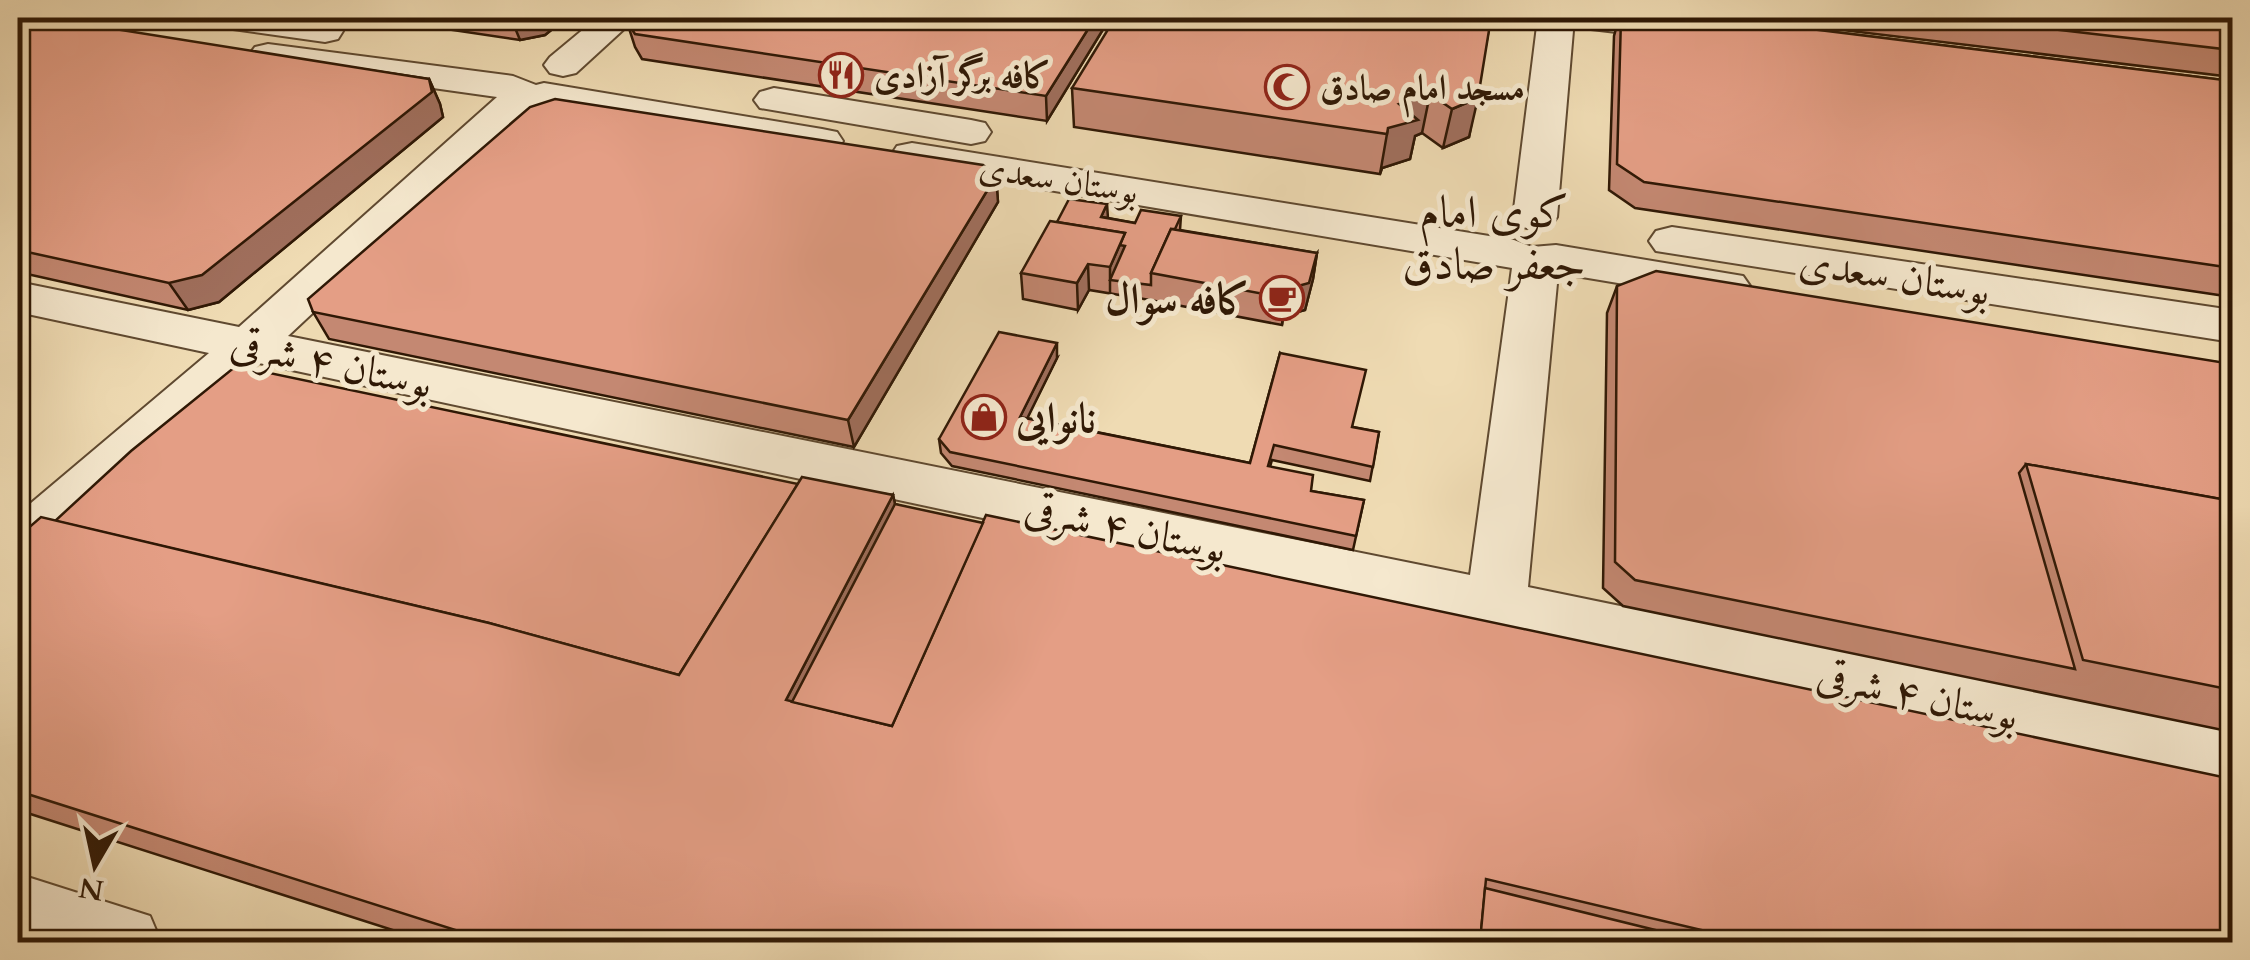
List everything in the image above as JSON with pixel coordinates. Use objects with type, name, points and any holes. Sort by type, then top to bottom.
[{"type":"street","points":[[18,546],[249,345],[544,79],[618,18]]},
{"type":"street","points":[[1496,604],[1556,18]]},
{"type":"street","points":[[1591,18],[1727,34]]},
{"type":"street","name":"بوستان سعدی","points":[[224,33],[544,79],[1535,239],[2232,367]]},
{"type":"street","name":"بوستان سعدی","points":[[1535,239],[2232,326]]},
{"type":"street","name":"بوستان ۴ شرقی","points":[[18,297],[1496,604],[2232,762]]},
{"type":"street","points":[[18,909],[124,942]]},
{"type":"building","points":[[18,18],[46,18],[429,79],[432,92],[202,275],[169,283],[18,250]]},
{"type":"building","points":[[633,18],[1095,18],[1046,96],[635,34],[627,22]]},
{"type":"building","name":"مسجد امام صادق","points":[[1115,18],[1491,18],[1478,98],[1452,109],[1430,94],[1399,104],[1418,120],[1388,128],[1387,134],[1072,88]]},
{"type":"building","points":[[1621,18],[1721,18],[2232,81],[2232,268],[1644,182],[1617,164]]},
{"type":"building","points":[[1956,18],[2232,18],[2232,50]]},
{"type":"building","points":[[555,99],[983,165],[996,176],[848,420],[313,312],[308,299],[530,107]]},
{"type":"building","points":[[1069,199],[1107,204],[1101,217],[1135,223],[1141,210],[1181,216],[1151,273],[1151,285],[1110,280],[1125,246],[1120,245],[1125,233],[1057,222]]},
{"type":"building","points":[[1050,221],[1125,233],[1110,267],[1088,264],[1077,283],[1021,273]]},
{"type":"building","points":[[1171,229],[1317,253],[1309,283],[1287,289],[1285,298],[1151,273]]},
{"type":"building","points":[[1656,271],[2232,364],[2232,501],[2026,464],[2019,473],[2075,669],[1635,580],[1615,562],[1617,286]]},
{"type":"building","points":[[999,332],[1057,343],[1020,417],[1250,463],[1280,353],[1366,370],[1352,427],[1379,432],[1373,467],[1274,445],[1268,466],[1313,475],[1311,491],[1364,500],[1356,536],[950,452],[939,439]]},
{"type":"building","points":[[236,366],[798,484],[679,675],[489,623],[55,521],[131,451]]},
{"type":"building","points":[[2026,464],[2232,501],[2232,690],[2083,660]]},
{"type":"building","points":[[802,477],[893,495],[786,700],[892,726],[986,515],[2232,779],[2232,942],[1752,942],[1486,879],[1480,942],[493,942],[18,791],[18,537],[41,517],[489,623],[679,675]]},
{"type":"building","points":[[895,504],[983,523],[892,726],[792,702]]},
{"type":"building","points":[[1485,888],[1704,942],[1480,942]]},
{"type":"place","name":"کافه برگر آزادی","points":[[841,75]]},
{"type":"place","name":"مسجد امام صادق","points":[[1287,87]]},
{"type":"place","name":"کافه سوال","points":[[1282,298]]},
{"type":"place","name":"نانوایی","points":[[984,417]]},
{"type":"district","name":"کوی امام جعفر صادق","points":[[1494,237]]}]
